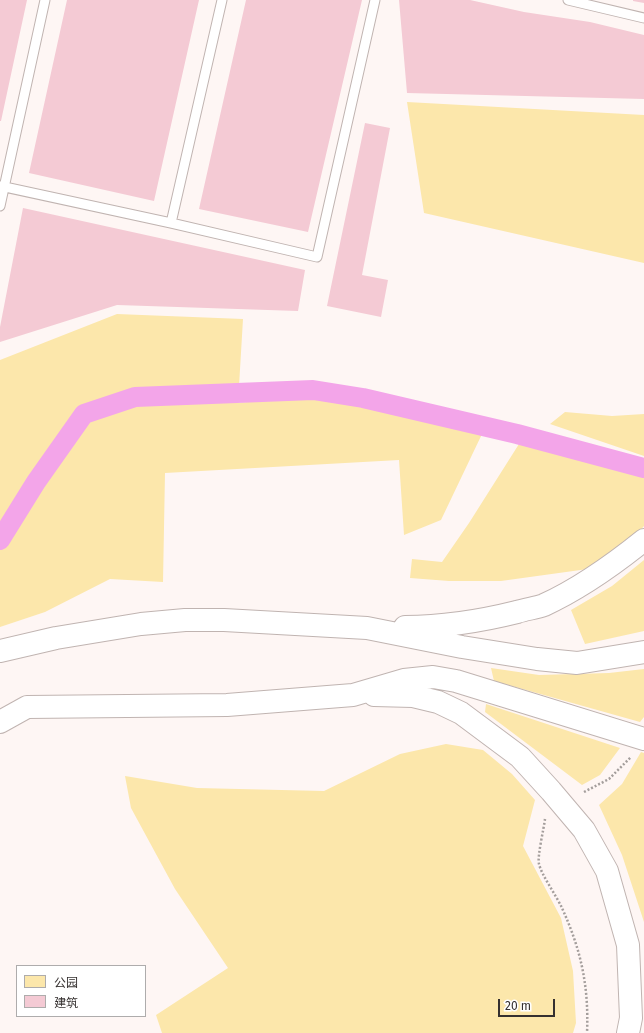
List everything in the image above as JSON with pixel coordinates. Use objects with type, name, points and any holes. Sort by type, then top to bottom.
[{"type":"highway","points":[[0,651],[56,638],[141,624],[185,620],[224,620],[367,628],[427,627],[493,618],[542,606],[613,565],[644,540]]},
{"type":"highway","points":[[367,628],[462,647],[537,659],[577,663],[644,652]]},
{"type":"highway","points":[[353,695],[404,680],[433,677],[456,681],[560,713],[639,746]]},
{"type":"highway","points":[[0,703],[27,707],[227,705],[353,695],[413,696],[438,702],[461,713],[520,757],[584,830],[607,871],[628,945],[631,1018],[628,1033]]},
{"type":"highway","points":[[0,722],[27,707]]},
{"type":"lane","points":[[0,206],[2,187],[45,0]]},
{"type":"lane","points":[[171,223],[222,0]]},
{"type":"lane","points":[[2,187],[171,223],[317,257],[375,0]]},
{"type":"lane","points":[[568,0],[644,18]]},
{"type":"path","points":[[584,792],[609,779],[639,746]]},
{"type":"path","points":[[545,819],[538,864],[562,906],[578,944],[586,978],[588,1013],[586,1033]]},
{"type":"green space","points":[[407,102],[644,115],[644,263],[424,213]]},
{"type":"green space","points":[[117,314],[243,319],[238,403],[297,397],[402,413],[482,434],[441,520],[404,535],[399,460],[165,473],[163,582],[110,579],[45,612],[0,627],[0,360]]},
{"type":"green space","points":[[565,412],[612,416],[644,414],[644,456],[550,424]]},
{"type":"green space","points":[[519,444],[644,474],[644,526],[637,534],[595,568],[501,581],[449,581],[410,578],[412,559],[442,562],[469,523]]},
{"type":"green space","points":[[644,560],[644,631],[585,644],[571,610],[612,586]]},
{"type":"green space","points":[[491,668],[539,675],[609,673],[644,669],[644,717],[640,722],[494,681]]},
{"type":"green space","points":[[486,704],[620,748],[600,775],[582,785],[485,712]]},
{"type":"green space","points":[[446,744],[483,750],[512,774],[535,800],[523,846],[561,918],[573,971],[576,1023],[573,1033],[162,1033],[156,1015],[228,968],[175,889],[131,808],[125,776],[197,788],[324,791],[400,754]]},
{"type":"green space","points":[[641,752],[644,753],[644,922],[622,855],[599,805],[622,784]]},
{"type":"building","points":[[0,0],[27,0],[1,121],[0,121]]},
{"type":"building","points":[[67,0],[199,0],[154,201],[29,173]]},
{"type":"building","points":[[246,0],[362,0],[308,232],[199,209]]},
{"type":"building","points":[[399,0],[470,0],[524,12],[590,22],[644,35],[644,99],[407,93]]},
{"type":"building","points":[[644,0],[644,3],[633,1]]},
{"type":"building","points":[[365,123],[390,128],[362,275],[388,280],[381,317],[327,306]]},
{"type":"building","points":[[23,208],[305,270],[298,311],[117,305],[0,342],[0,327]]},
{"type":"waterway","points":[[0,540],[36,482],[84,414],[135,397],[313,390],[363,398],[517,434],[644,468]]}]
